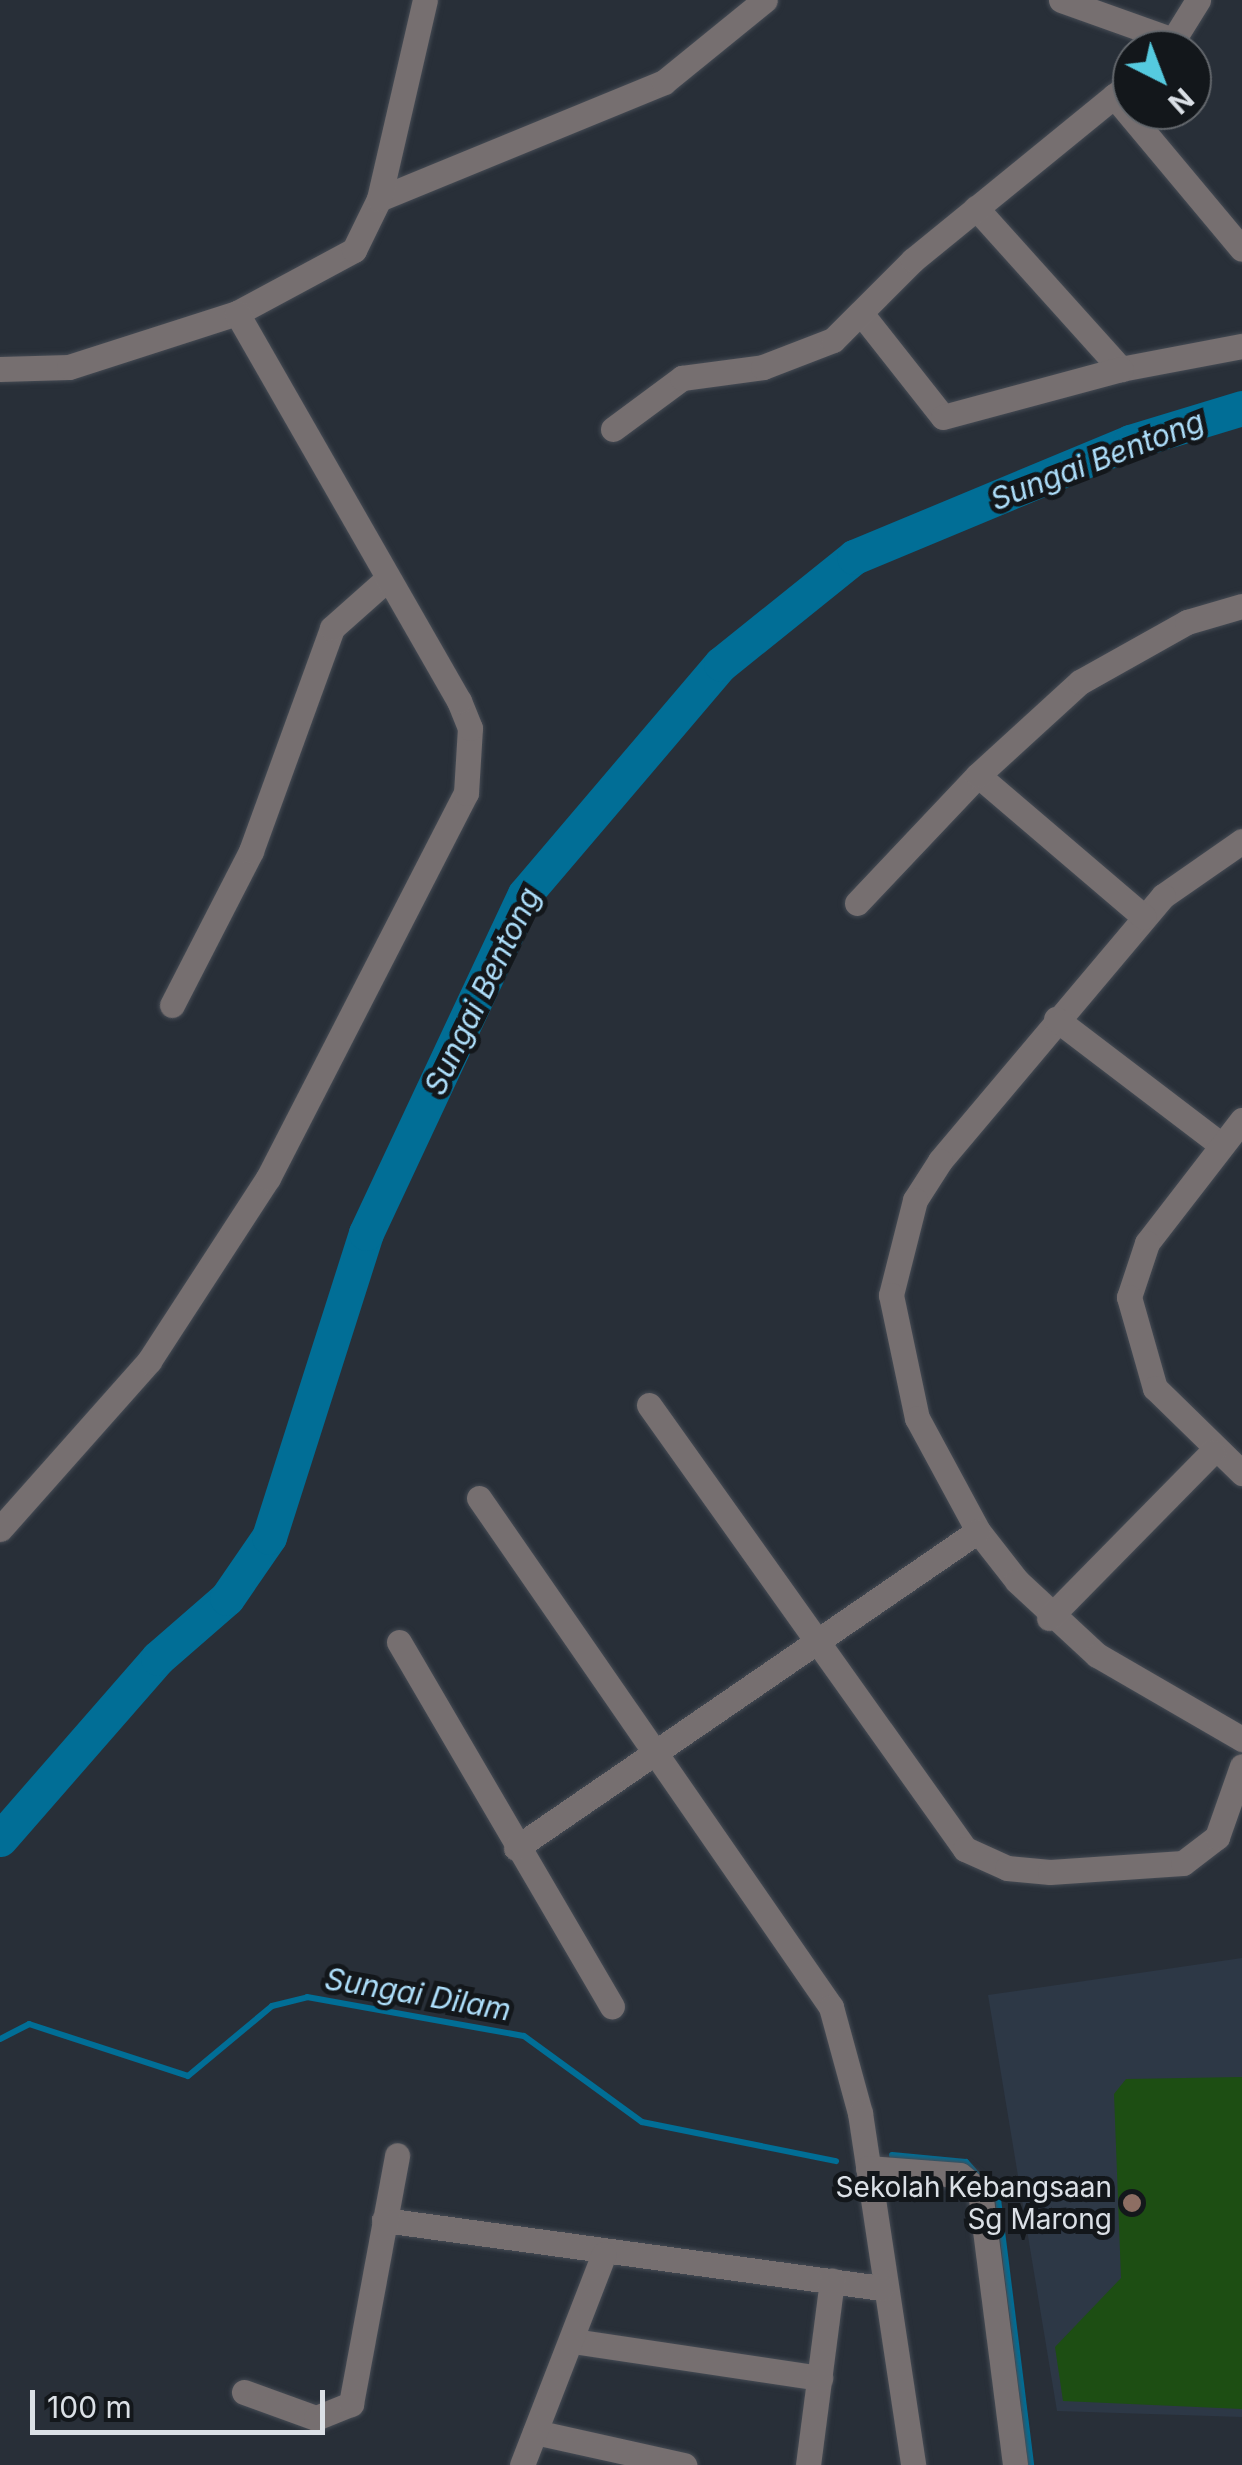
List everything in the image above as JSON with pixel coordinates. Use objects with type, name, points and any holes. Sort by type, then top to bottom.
[{"type":"street","points":[[0,369],[69,367],[237,313],[340,262],[378,199],[426,0]]},
{"type":"street","points":[[378,199],[664,82],[765,0]]},
{"type":"street","points":[[1061,0],[1134,30]]},
{"type":"street","points":[[1180,30],[1198,0]]},
{"type":"street","points":[[613,429],[656,389],[763,368],[864,317],[976,208],[1112,99]]},
{"type":"street","points":[[1153,130],[1242,249]]},
{"type":"street","points":[[976,208],[1121,369]]},
{"type":"street","points":[[0,1529],[138,1375],[258,1194],[454,826],[470,728],[237,313]]},
{"type":"street","points":[[864,317],[914,393],[942,417],[1121,369],[1242,346]]},
{"type":"street","points":[[172,1005],[250,851],[332,628],[386,580]]},
{"type":"street","points":[[857,904],[978,775],[1080,682],[1187,622],[1242,606]]},
{"type":"street","points":[[978,775],[1144,916]]},
{"type":"street","points":[[1242,841],[1144,916],[926,1180],[891,1295],[917,1418],[978,1531],[1049,1618],[1242,1739]]},
{"type":"street","points":[[1056,1019],[1219,1143]]},
{"type":"street","points":[[1242,1120],[1219,1143],[1135,1263],[1128,1297],[1155,1388],[1212,1452],[1242,1473]]},
{"type":"street","points":[[649,1405],[812,1644],[952,1836],[1007,1868],[1082,1871],[1198,1857],[1217,1837],[1242,1766]]},
{"type":"street","points":[[1049,1618],[1212,1452]]},
{"type":"street","points":[[479,1498],[658,1750],[831,2007],[868,2168],[881,2288],[913,2465]]},
{"type":"street","points":[[516,1848],[978,1531]]},
{"type":"street","points":[[398,1642],[612,2006]]},
{"type":"street","points":[[244,2392],[316,2418],[351,2404],[397,2155]]},
{"type":"street","points":[[868,2168],[960,2175],[980,2192],[1014,2465]]},
{"type":"street","points":[[384,2220],[604,2254],[881,2288]]},
{"type":"street","points":[[522,2465],[604,2254]]},
{"type":"street","points":[[808,2465],[832,2282]]},
{"type":"street","points":[[573,2340],[820,2378]]},
{"type":"street","points":[[535,2432],[684,2465]]},
{"type":"shaded area","name":"Sekolah Kebangsaan Sg Marong","points":[[1242,1958],[1242,2417],[1057,2411],[988,1995]]},
{"type":"green space","points":[[1242,2077],[1242,2409],[1063,2401],[1055,2347],[1121,2278],[1114,2094],[1126,2079]]},
{"type":"waterway","name":"Sungai Bentong","points":[[0,1839],[158,1658],[227,1598],[269,1537],[366,1233],[525,894],[721,664],[854,557],[1130,442],[1242,408]]},
{"type":"waterway","name":"Sungai Dilam","points":[[0,2039],[29,2024],[188,2076],[272,2006],[307,1997],[524,2036],[642,2122],[836,2161]]},
{"type":"waterway","name":"Sungai Dilam","points":[[892,2155],[966,2162],[998,2199],[1031,2465]]},
{"type":"place","name":"Sekolah Kebangsaan Sg Marong","points":[[1132,2203]]}]
